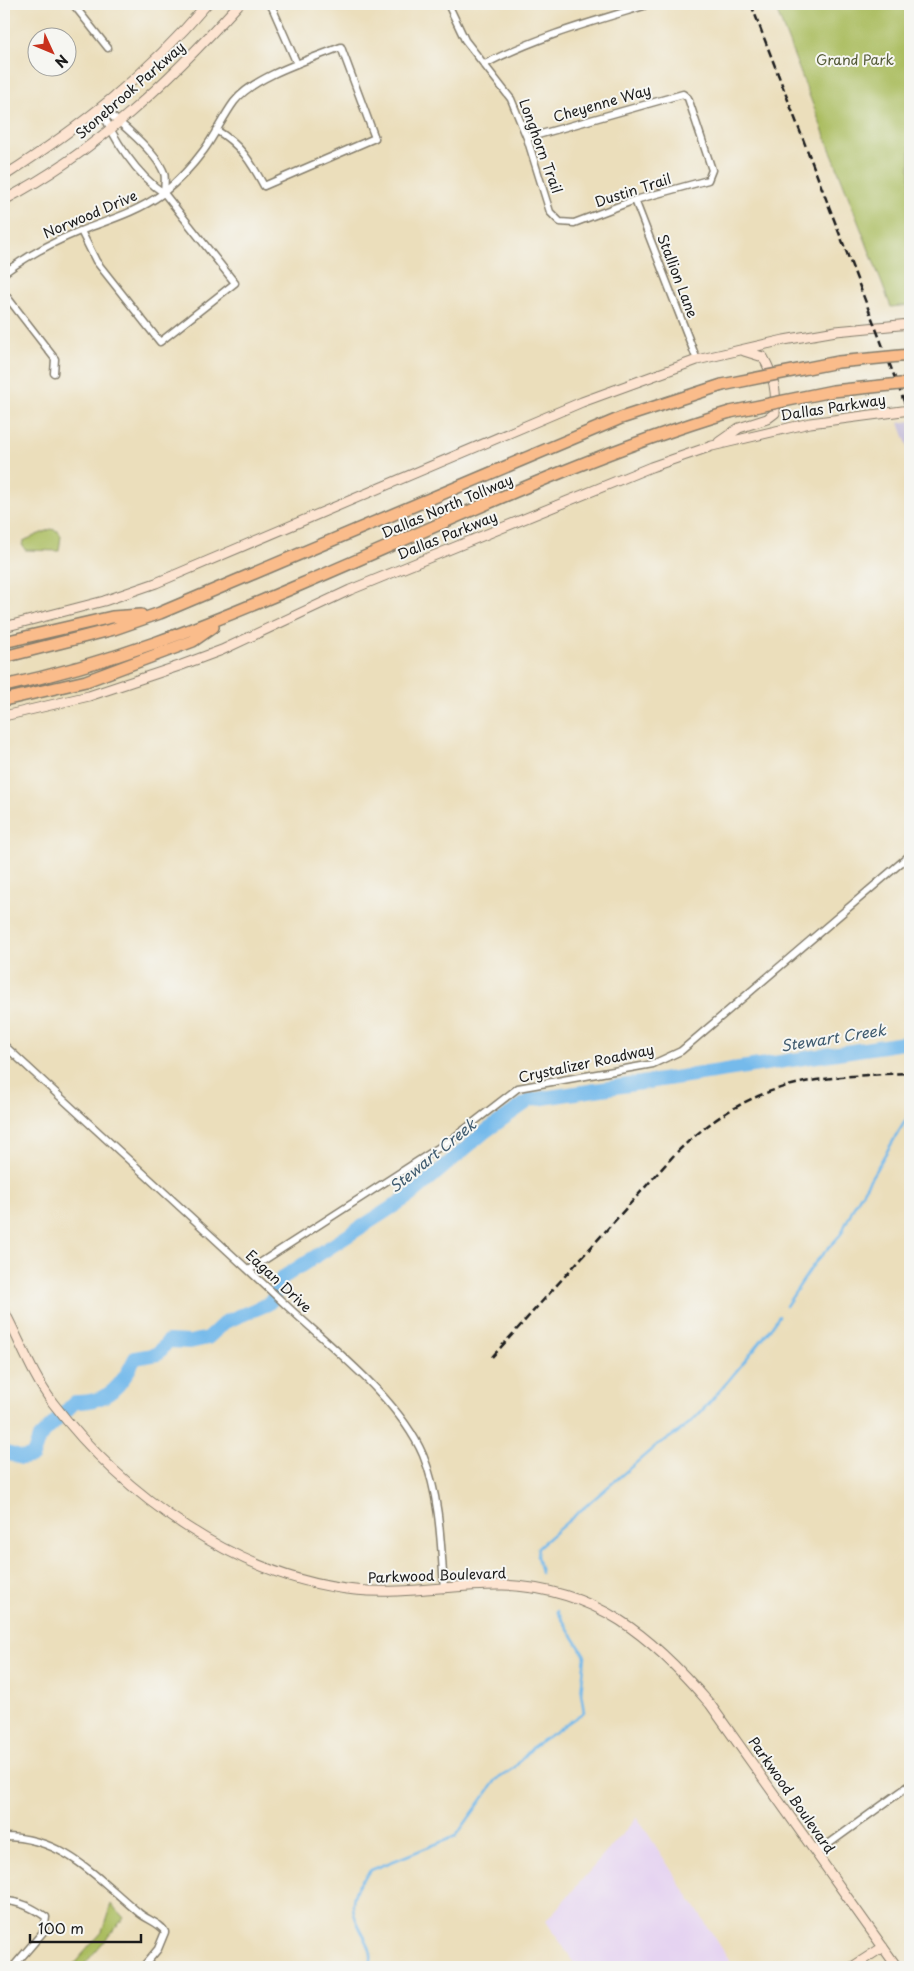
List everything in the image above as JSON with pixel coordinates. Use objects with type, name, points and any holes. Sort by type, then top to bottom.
[{"type":"highway","name":"Dallas North Tollway","points":[[4,657],[114,629],[160,613],[621,418],[722,385],[829,363],[910,355]]},
{"type":"highway","name":"Dallas North Tollway","points":[[4,686],[80,668],[141,650],[234,613],[627,445],[730,412],[833,391],[910,383]]},
{"type":"highway","points":[[4,642],[112,617],[160,613]]},
{"type":"highway","points":[[4,700],[86,681],[161,654],[193,641],[234,613]]},
{"type":"main road","name":"Stonebrook Parkway","points":[[4,176],[52,145],[137,79],[207,4]]},
{"type":"main road","name":"Stonebrook Parkway","points":[[4,200],[89,146],[120,121],[172,75],[239,4]]},
{"type":"main road","points":[[4,627],[104,601],[156,583],[582,402],[698,360],[738,350],[836,331],[910,324]]},
{"type":"main road","points":[[712,446],[739,428],[767,419],[774,413],[777,396],[770,370],[763,357],[738,350]]},
{"type":"main road","name":"Dallas Parkway","points":[[4,716],[89,696],[222,650],[350,590],[651,467],[712,446],[810,423],[910,410]]},
{"type":"main road","name":"Parkwood Boulevard","points":[[4,1311],[33,1370],[52,1401],[82,1438],[103,1460],[182,1523],[205,1539],[251,1563],[300,1580],[352,1590],[401,1592],[502,1586],[526,1588],[584,1602],[621,1619],[656,1647],[710,1704],[896,1967]]},
{"type":"main road","points":[[852,1967],[883,1947]]},
{"type":"street","points":[[73,4],[108,48]]},
{"type":"street","points":[[268,4],[272,7],[297,64]]},
{"type":"street","name":"Longhorn Trail","points":[[448,4],[465,40],[511,98],[527,138],[550,212],[560,222]]},
{"type":"street","points":[[485,64],[524,44],[560,31],[644,6]]},
{"type":"street","name":"Norwood Drive","points":[[4,273],[20,261],[81,231],[136,210],[164,193],[204,150],[216,130],[234,101],[250,86],[297,64],[341,47],[374,138],[264,186],[252,163],[240,148],[230,138],[216,130]]},
{"type":"street","name":"Cheyenne Way","points":[[527,138],[683,94],[688,98],[712,170],[711,176]]},
{"type":"street","points":[[101,108],[120,121],[156,160],[164,174],[164,193]]},
{"type":"street","points":[[81,231],[96,261],[160,342],[235,283],[164,193],[150,184],[109,130],[101,108]]},
{"type":"street","name":"Dustin Trail","points":[[560,222],[574,223],[635,200],[708,180],[711,176]]},
{"type":"street","name":"Stallion Lane","points":[[635,200],[698,360]]},
{"type":"street","points":[[4,293],[55,359],[54,373]]},
{"type":"street","name":"Crystalizer Roadway","points":[[249,1270],[452,1139],[518,1088],[653,1064],[680,1051],[910,856]]},
{"type":"street","name":"Eagan Drive","points":[[4,1045],[249,1270],[390,1403],[404,1422],[423,1455],[432,1488],[440,1539],[444,1589]]},
{"type":"street","points":[[816,1854],[910,1785]]},
{"type":"street","points":[[4,1837],[38,1840],[72,1857],[101,1878],[141,1915],[162,1927],[164,1932],[158,1950],[143,1967]]},
{"type":"street","points":[[4,1901],[15,1901],[34,1909],[46,1917],[47,1924],[40,1937],[12,1967]]},
{"type":"shaded area","points":[[910,421],[910,453],[899,423]]},
{"type":"shaded area","points":[[637,1817],[734,1967],[577,1967],[546,1921]]},
{"type":"green space","name":"Grand Park","points":[[774,4],[910,4],[910,305],[891,307]]},
{"type":"green space","points":[[51,529],[58,531],[61,536],[59,551],[25,550],[22,544],[25,540]]},
{"type":"green space","points":[[111,1904],[124,1918],[82,1967],[71,1967],[102,1932]]},
{"type":"waterway","name":"Stewart Creek","points":[[907,1042],[910,1049]]},
{"type":"waterway","name":"Stewart Creek","points":[[4,1452],[22,1458],[33,1456],[39,1438],[75,1402],[87,1402],[105,1396],[112,1391],[125,1377],[135,1358],[158,1354],[168,1341],[190,1342],[208,1338],[225,1322],[268,1304],[273,1299],[282,1278],[411,1195],[486,1131],[530,1100],[910,1042]]},
{"type":"waterway","points":[[786,1306],[814,1264],[841,1234],[854,1206],[910,1113]]},
{"type":"waterway","points":[[541,1573],[537,1556],[538,1547],[658,1444],[689,1424],[729,1380],[779,1316]]},
{"type":"waterway","points":[[369,1967],[371,1957],[369,1946],[358,1925],[354,1913],[353,1900],[358,1886],[371,1870],[456,1836],[496,1780],[513,1769],[534,1746],[584,1712],[581,1693],[585,1656],[557,1611]]},
{"type":"railway","points":[[751,4],[910,417]]},
{"type":"railway","points":[[492,1357],[675,1154],[703,1129],[756,1097],[783,1087],[841,1077],[910,1073]]}]
